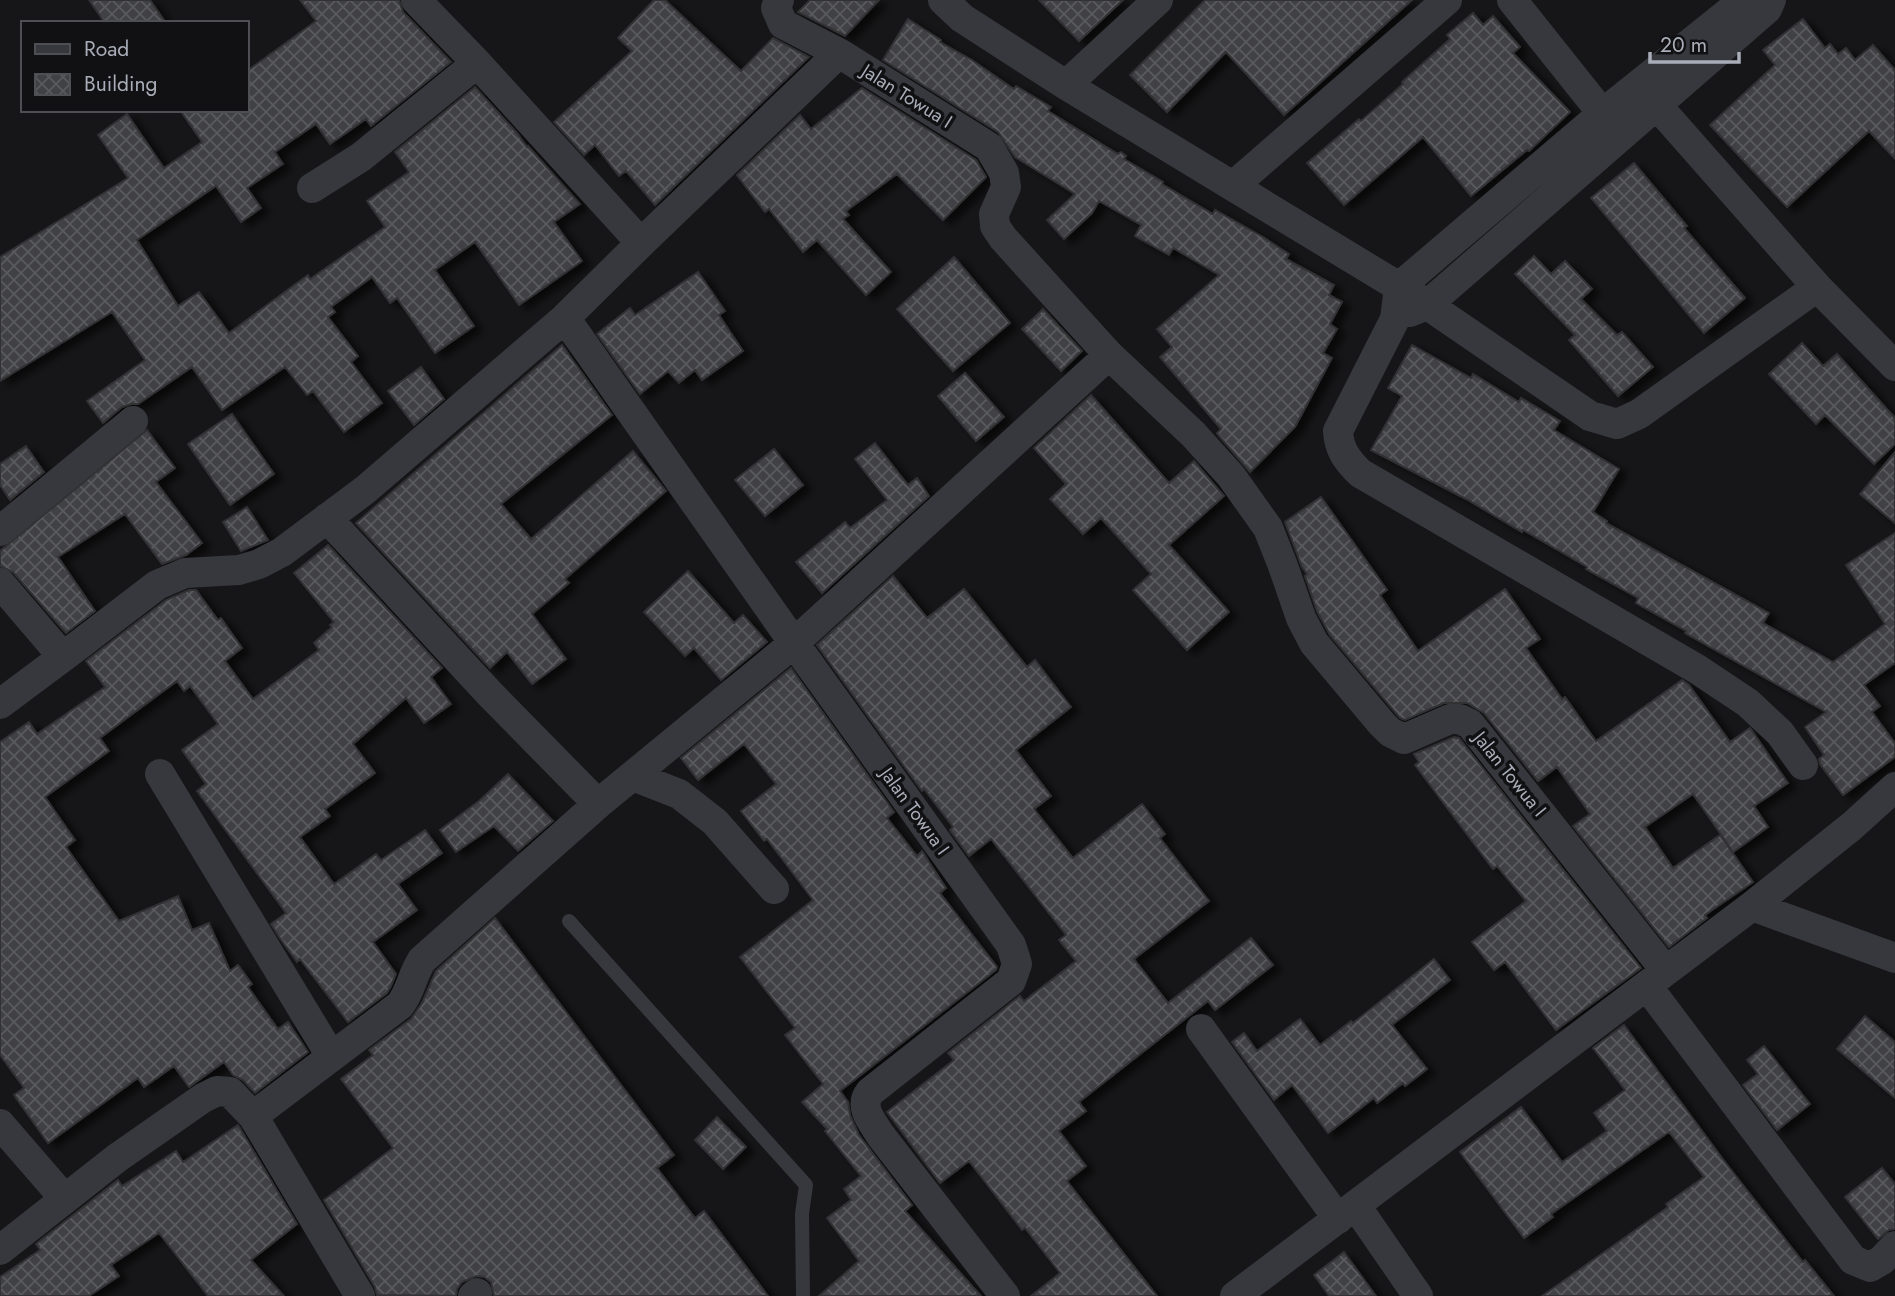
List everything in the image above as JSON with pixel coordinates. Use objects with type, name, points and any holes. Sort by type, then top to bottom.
[{"type":"street","points":[[416,0],[641,243]]},
{"type":"street","points":[[779,0],[776,8],[783,24],[839,54]]},
{"type":"street","points":[[943,0],[962,18],[1066,85],[1427,304],[1590,416],[1617,424],[1639,414],[1817,288]]},
{"type":"street","points":[[1066,85],[1158,0]]},
{"type":"street","points":[[1233,186],[1447,0]]},
{"type":"street","points":[[1512,0],[1611,125]]},
{"type":"street","points":[[1706,46],[1744,0]]},
{"type":"street","points":[[1771,0],[1767,9],[1706,46],[1611,125],[1399,287],[1395,319],[1338,431],[1342,452],[1360,473],[1697,669],[1738,696],[1780,733],[1802,765]]},
{"type":"street","name":"Jalan Towua I","points":[[0,704],[157,585],[185,573],[239,570],[259,564],[282,552],[365,490],[565,318],[839,54],[989,147],[1004,173],[1006,187],[995,214],[995,226],[1109,355],[1193,434],[1251,502],[1268,528],[1301,618],[1314,643],[1390,732],[1404,739],[1450,719],[1460,719],[1470,724],[1657,978]]},
{"type":"street","points":[[312,188],[360,157],[477,63]]},
{"type":"street","points":[[1648,95],[1817,288],[1895,366]]},
{"type":"street","points":[[1395,319],[1427,304],[1611,125]]},
{"type":"street","points":[[565,318],[794,643]]},
{"type":"street","points":[[253,1116],[400,1005],[408,995],[416,968],[422,960],[598,804],[794,643],[1109,355]]},
{"type":"street","points":[[0,531],[133,421]]},
{"type":"street","points":[[327,518],[490,694],[598,804]]},
{"type":"street","points":[[0,583],[63,657]]},
{"type":"street","name":"Jalan Towua I","points":[[794,643],[1011,945],[1017,964],[1011,981],[870,1092],[865,1103],[867,1114],[881,1136],[1005,1296]]},
{"type":"street","points":[[160,774],[331,1056]]},
{"type":"street","points":[[633,776],[680,794],[715,822],[774,889]]},
{"type":"street","points":[[1235,1296],[1752,906],[1852,826],[1895,787]]},
{"type":"street","points":[[1752,906],[1895,958]]},
{"type":"street","points":[[1657,978],[1853,1260],[1870,1266],[1882,1260],[1895,1246]]},
{"type":"street","points":[[1201,1029],[1347,1213],[1418,1296]]},
{"type":"street","points":[[0,1250],[64,1198],[203,1098],[217,1091],[230,1092],[253,1116],[360,1296]]},
{"type":"street","points":[[0,1124],[64,1198]]},
{"type":"lane","points":[[569,921],[806,1185],[802,1214],[803,1296]]},
{"type":"building","points":[[89,0],[150,0],[165,21],[104,21]]},
{"type":"building","points":[[300,0],[399,0],[403,12],[451,62],[371,126],[366,119],[330,144],[316,124],[275,152],[283,164],[247,188],[261,208],[241,222],[216,186],[137,240],[178,306],[199,292],[229,333],[308,275],[310,279],[385,227],[367,201],[409,172],[395,152],[475,87],[580,204],[554,222],[582,261],[519,305],[475,242],[435,270],[474,326],[435,353],[397,298],[390,303],[372,277],[331,307],[335,312],[328,317],[358,356],[351,362],[382,403],[344,432],[313,391],[307,395],[285,367],[222,410],[192,367],[138,404],[122,407],[103,423],[87,401],[145,360],[112,312],[0,381],[0,257],[128,178],[98,135],[127,114],[164,168],[202,142],[181,112],[248,112],[248,70],[316,21]]},
{"type":"building","points":[[654,0],[665,0],[741,71],[773,38],[809,57],[655,205],[626,171],[619,176],[595,145],[584,155],[554,122],[632,51],[618,38]]},
{"type":"building","points":[[810,0],[879,0],[845,36],[798,12]]},
{"type":"building","points":[[1039,0],[1123,0],[1079,41]]},
{"type":"building","points":[[1205,0],[1412,0],[1284,115],[1226,52],[1167,112],[1130,75]]},
{"type":"building","points":[[1473,13],[1483,25],[1493,16],[1520,47],[1513,53],[1570,112],[1529,151],[1471,196],[1423,137],[1344,205],[1307,163],[1403,84],[1402,82],[1450,39],[1447,35]]},
{"type":"building","points":[[908,19],[1014,89],[1016,86],[1051,107],[1048,111],[1118,154],[1121,152],[1126,156],[1124,159],[1163,182],[1162,184],[1213,214],[1215,210],[1263,237],[1289,254],[1286,259],[1334,285],[1329,295],[1342,302],[1330,324],[1337,329],[1323,353],[1332,358],[1295,427],[1250,472],[1217,433],[1221,429],[1160,357],[1172,347],[1157,329],[1219,275],[1173,248],[1169,255],[1135,236],[1141,225],[1099,201],[1092,213],[1064,239],[1047,220],[1075,194],[1015,157],[998,132],[883,60]]},
{"type":"building","points":[[1803,19],[1825,48],[1830,44],[1838,54],[1846,48],[1855,60],[1873,45],[1895,70],[1895,159],[1869,131],[1787,207],[1710,125],[1775,65],[1763,50]]},
{"type":"building","points":[[862,88],[976,160],[986,177],[943,220],[897,174],[846,211],[849,215],[843,219],[891,272],[866,295],[817,240],[803,252],[769,209],[765,212],[737,175],[800,115],[811,129]]},
{"type":"building","points":[[1634,163],[1687,226],[1684,228],[1745,298],[1704,333],[1591,198]]},
{"type":"building","points":[[1534,256],[1551,274],[1565,261],[1592,289],[1581,299],[1617,335],[1622,332],[1653,367],[1618,396],[1569,340],[1575,335],[1515,274]]},
{"type":"building","points":[[954,257],[1010,323],[953,371],[897,309]]},
{"type":"building","points":[[698,272],[725,311],[719,315],[743,351],[702,380],[695,370],[679,383],[668,371],[640,394],[597,334],[630,308],[635,315]]},
{"type":"building","points":[[1043,309],[1082,351],[1061,371],[1022,329]]},
{"type":"building","points":[[1802,343],[1823,366],[1837,354],[1895,418],[1895,444],[1874,464],[1825,415],[1816,424],[1769,374]]},
{"type":"building","points":[[562,345],[612,415],[501,504],[531,539],[633,451],[666,491],[565,579],[569,583],[532,614],[566,659],[532,684],[507,652],[490,668],[356,523]]},
{"type":"building","points":[[1412,345],[1471,378],[1473,374],[1519,402],[1521,398],[1560,421],[1554,430],[1619,469],[1593,512],[1607,521],[1606,523],[1769,613],[1763,623],[1833,662],[1885,624],[1846,565],[1895,533],[1895,663],[1864,685],[1880,706],[1872,712],[1895,743],[1895,757],[1843,795],[1820,764],[1819,759],[1824,755],[1805,727],[1826,712],[1685,633],[1686,631],[1636,603],[1638,598],[1523,530],[1522,532],[1466,499],[1371,450],[1402,396],[1388,388]]},
{"type":"building","points":[[421,367],[444,399],[414,425],[388,391]]},
{"type":"building","points":[[965,373],[1004,417],[976,441],[938,396]]},
{"type":"building","points":[[1091,395],[1169,483],[1194,461],[1224,496],[1169,545],[1229,612],[1187,650],[1133,590],[1151,574],[1101,518],[1083,534],[1050,499],[1066,484],[1034,448]]},
{"type":"building","points":[[232,414],[274,474],[230,505],[188,444]]},
{"type":"building","points":[[147,430],[175,468],[156,482],[202,543],[186,555],[162,564],[125,514],[58,557],[95,611],[66,633],[13,572],[0,566],[0,551]]},
{"type":"building","points":[[875,443],[908,485],[917,478],[929,496],[822,593],[796,562],[845,522],[850,528],[887,500],[855,459]]},
{"type":"building","points":[[26,446],[44,472],[10,500],[0,485],[0,464]]},
{"type":"building","points":[[774,449],[803,485],[765,516],[735,480]]},
{"type":"building","points":[[1895,452],[1895,523],[1860,494]]},
{"type":"building","points":[[1321,497],[1387,590],[1380,595],[1418,651],[1505,589],[1540,639],[1526,648],[1596,741],[1682,680],[1689,685],[1730,742],[1750,728],[1788,783],[1754,806],[1768,827],[1733,852],[1693,794],[1645,827],[1673,868],[1720,835],[1753,882],[1705,915],[1707,918],[1669,947],[1573,826],[1590,814],[1557,767],[1538,781],[1484,713],[1467,703],[1444,703],[1405,720],[1400,718],[1330,635],[1317,611],[1305,576],[1307,574],[1285,522]]},
{"type":"building","points":[[247,507],[268,540],[241,551],[223,522]]},
{"type":"building","points":[[328,545],[442,668],[431,677],[451,704],[424,723],[406,698],[353,744],[375,773],[325,809],[330,816],[300,837],[334,884],[376,854],[381,860],[425,830],[442,853],[398,884],[417,910],[373,942],[396,974],[391,986],[387,993],[348,1022],[300,959],[297,962],[279,937],[271,924],[286,913],[197,791],[206,784],[182,750],[218,724],[190,686],[184,691],[177,681],[100,738],[109,751],[45,797],[75,840],[66,847],[119,921],[178,896],[192,930],[209,923],[230,971],[238,965],[252,984],[248,987],[278,1029],[288,1022],[308,1052],[255,1093],[243,1080],[233,1075],[224,1062],[189,1087],[174,1066],[144,1087],[138,1078],[48,1143],[14,1095],[24,1088],[0,1055],[0,742],[29,722],[37,734],[105,687],[86,661],[166,600],[189,590],[196,590],[218,620],[221,618],[242,648],[225,661],[253,699],[319,650],[314,643],[332,627],[330,625],[334,622],[294,573]]},
{"type":"building","points":[[688,571],[734,623],[743,615],[767,642],[721,680],[694,648],[685,656],[644,612]]},
{"type":"building","points":[[893,576],[927,618],[964,589],[1027,667],[1035,660],[1071,707],[1016,750],[1051,796],[1034,809],[1073,858],[1142,804],[1165,834],[1160,838],[1209,901],[1134,959],[1168,1003],[1251,938],[1273,965],[1215,1010],[1208,1001],[1079,1102],[1086,1111],[1059,1131],[1086,1166],[1067,1181],[1157,1296],[1031,1296],[1060,1273],[1025,1228],[1022,1230],[969,1161],[940,1183],[887,1112],[954,1060],[948,1053],[1020,996],[1024,1001],[1076,961],[1059,940],[1066,935],[991,839],[969,856],[950,830],[953,827],[924,789],[922,791],[817,645]]},
{"type":"building","points":[[791,668],[894,812],[887,818],[917,856],[922,851],[946,888],[940,893],[997,967],[840,1091],[848,1102],[850,1115],[859,1135],[912,1205],[905,1211],[981,1296],[819,1296],[859,1261],[827,1218],[851,1200],[844,1189],[861,1176],[825,1131],[827,1129],[802,1102],[823,1084],[785,1035],[795,1028],[740,957],[813,900],[767,839],[764,841],[741,811],[776,784],[744,744],[698,780],[681,758]]},
{"type":"building","points":[[1454,737],[1459,738],[1641,968],[1556,1030],[1505,962],[1494,970],[1472,942],[1526,901],[1497,866],[1493,869],[1415,765],[1419,762],[1414,754]]},
{"type":"building","points":[[508,774],[553,821],[518,851],[494,826],[456,852],[440,830],[479,801]]},
{"type":"building","points":[[495,918],[674,1155],[657,1168],[695,1218],[704,1211],[768,1296],[494,1296],[491,1282],[476,1276],[462,1282],[456,1296],[377,1295],[375,1287],[324,1200],[393,1148],[341,1079],[373,1055],[369,1050],[411,1019],[422,1003],[436,971]]},
{"type":"building","points":[[1434,959],[1450,980],[1392,1025],[1427,1069],[1377,1103],[1374,1098],[1328,1133],[1292,1085],[1274,1100],[1232,1042],[1244,1033],[1257,1051],[1300,1019],[1320,1045],[1351,1021],[1353,1023]]},
{"type":"building","points":[[1865,1016],[1895,1042],[1895,1098],[1837,1049]]},
{"type":"building","points":[[1624,1025],[1725,1162],[1803,1262],[1805,1260],[1834,1296],[1542,1296],[1668,1207],[1666,1204],[1704,1177],[1669,1132],[1551,1214],[1553,1217],[1524,1238],[1460,1152],[1521,1107],[1562,1162],[1607,1131],[1594,1113],[1625,1090],[1593,1048]]},
{"type":"building","points":[[1764,1046],[1810,1104],[1777,1130],[1743,1085],[1758,1074],[1747,1060]]},
{"type":"building","points":[[717,1117],[746,1147],[723,1169],[695,1140]]},
{"type":"building","points":[[238,1125],[297,1224],[251,1260],[284,1296],[208,1296],[159,1233],[111,1265],[119,1276],[89,1296],[0,1296],[0,1277],[40,1250],[36,1244],[118,1180],[122,1186],[176,1151],[183,1162]]},
{"type":"building","points":[[1882,1168],[1895,1184],[1895,1229],[1889,1230],[1878,1239],[1845,1197]]},
{"type":"building","points":[[1344,1252],[1376,1296],[1329,1296],[1314,1275]]}]
